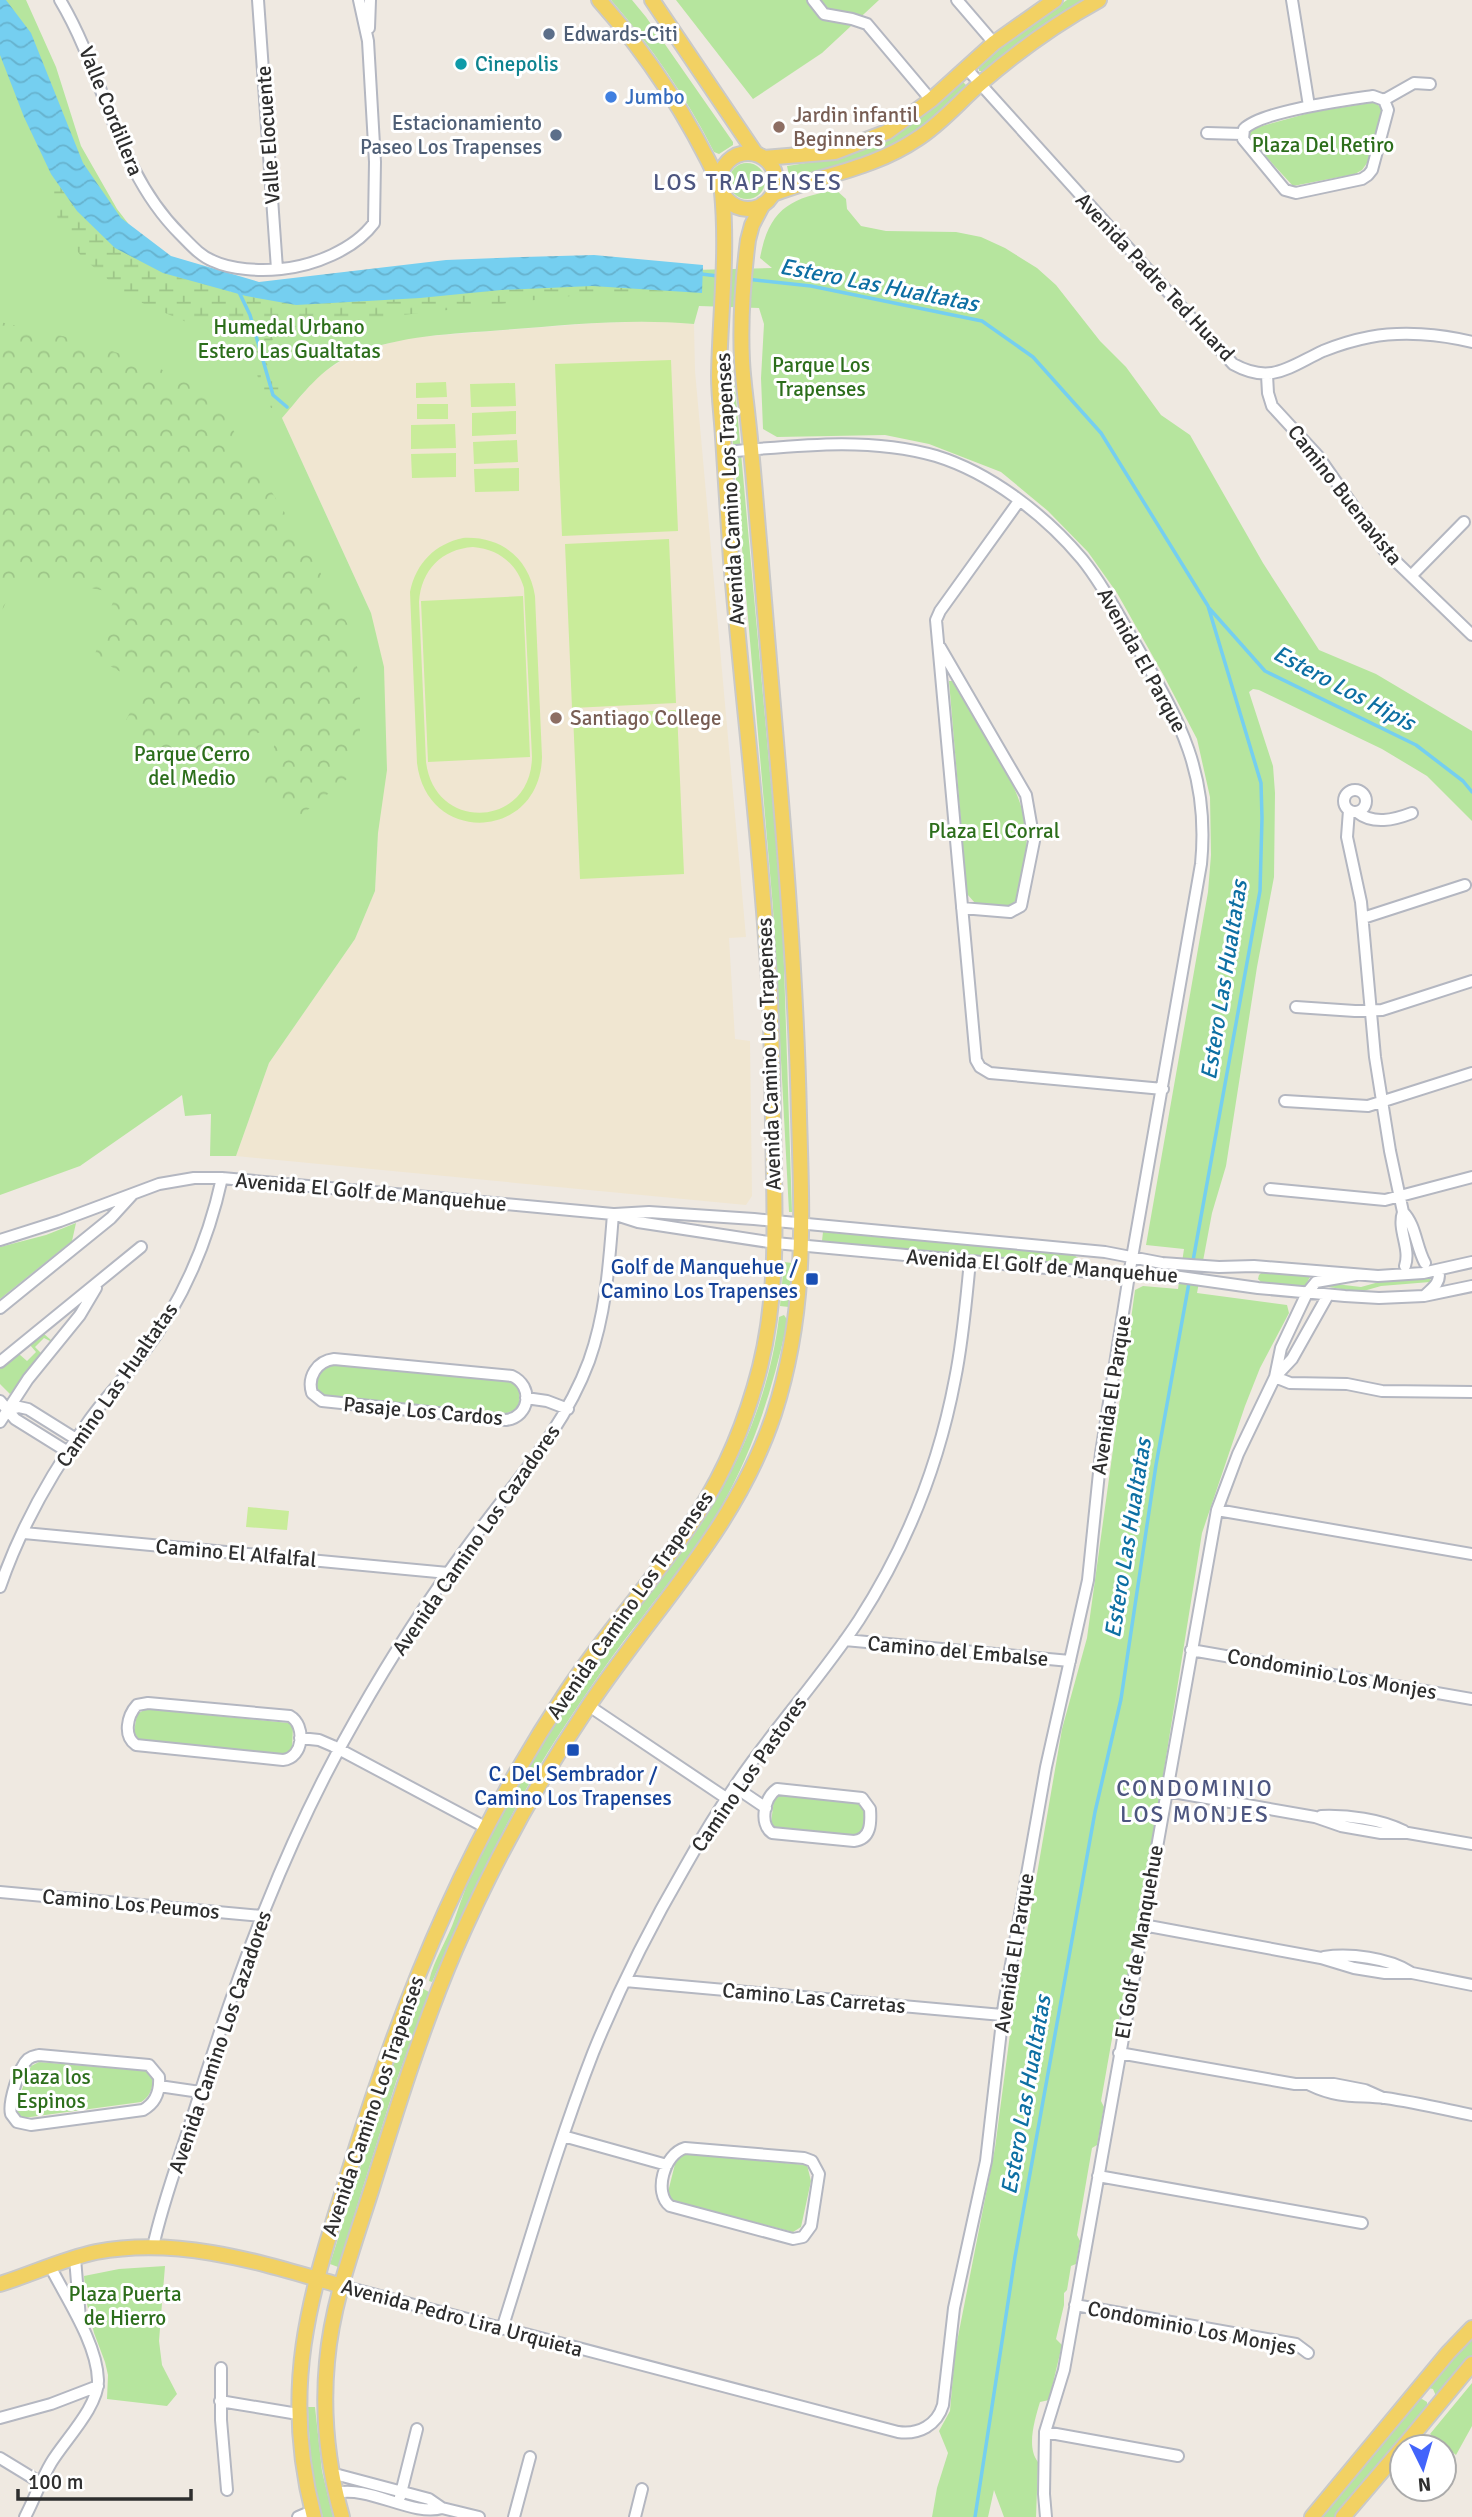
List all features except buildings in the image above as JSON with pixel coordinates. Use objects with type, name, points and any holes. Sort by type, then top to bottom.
[{"type":"main road","name":"Avenida Camino Los Trapenses","points":[[308,2515],[298,2414],[301,2351],[316,2278],[380,2074],[419,1970],[448,1901],[485,1827],[529,1750],[564,1695],[681,1539],[709,1495],[747,1410],[761,1363],[771,1314],[775,1220],[768,957],[731,558],[719,379],[725,246],[721,189],[692,129],[661,80],[599,0]]},
{"type":"main road","points":[[652,0],[760,156],[774,172],[776,183],[768,199]]},
{"type":"main road","points":[[1055,0],[994,43],[930,100],[887,132],[850,147],[820,155],[760,156],[743,153],[732,158],[721,173],[721,189],[729,202],[740,208],[752,209],[803,182],[867,165],[898,150],[919,138],[981,83],[1062,20],[1099,0]]},
{"type":"main road","name":"Avenida Camino Los Trapenses","points":[[342,2517],[331,2473],[325,2419],[326,2372],[332,2326],[409,2072],[440,1989],[471,1916],[535,1794],[589,1706],[703,1553],[742,1489],[773,1417],[797,1318],[802,1223],[797,1020],[788,870],[742,367],[747,250],[752,225],[768,199]]},
{"type":"main road","points":[[771,1314],[784,1311],[797,1318]]},
{"type":"main road","points":[[419,1970],[427,1986],[440,1989]]},
{"type":"main road","name":"Avenida Pedro Lira Urquieta","points":[[0,2284],[75,2258],[116,2249],[153,2247],[217,2253],[342,2286]]},
{"type":"main road","points":[[1312,2517],[1472,2328]]},
{"type":"main road","points":[[1414,2433],[1472,2364]]},
{"type":"main road","points":[[1416,2391],[1429,2396],[1435,2408]]},
{"type":"main road","points":[[1343,2517],[1388,2464]]},
{"type":"street","name":"Valle Cordillera","points":[[60,0],[86,51],[127,159],[147,194],[166,219],[199,252],[214,262],[253,269],[301,266],[329,256],[356,239],[374,223],[375,162],[368,41],[370,0]]},
{"type":"street","name":"Valle Elocuente","points":[[258,0],[277,269]]},
{"type":"street","name":"Valle Cordillera","points":[[359,0],[368,41]]},
{"type":"street","points":[[813,0],[824,14],[861,20],[867,24],[930,100]]},
{"type":"street","points":[[957,0],[994,43]]},
{"type":"street","points":[[1292,0],[1309,106]]},
{"type":"street","name":"Avenida Padre Ted Huard","points":[[966,68],[1233,364],[1246,371],[1267,374]]},
{"type":"street","points":[[1384,100],[1414,83],[1430,84]]},
{"type":"street","points":[[1373,96],[1384,100],[1388,110],[1372,170],[1362,179],[1296,193],[1285,190],[1246,145],[1242,134],[1248,125],[1254,122],[1309,106],[1373,96]]},
{"type":"street","points":[[1207,133],[1242,134]]},
{"type":"street","points":[[1267,374],[1278,373],[1348,342],[1393,333],[1456,338],[1472,342]]},
{"type":"street","name":"Camino Buenavista","points":[[1267,374],[1272,406],[1318,456],[1384,551],[1472,635]]},
{"type":"street","name":"Avenida El Parque","points":[[724,452],[853,444],[895,448],[935,456],[968,468],[1018,501],[1059,534],[1099,582],[1174,711],[1195,767],[1203,817],[1201,864],[1132,1257],[1101,1453],[1088,1580],[1051,1736],[1002,2015],[986,2161],[954,2308],[943,2405],[938,2417],[923,2430]]},
{"type":"street","points":[[1018,501],[936,620],[975,1056],[980,1068],[990,1073],[1163,1089]]},
{"type":"street","name":"Camino Buenavista","points":[[1411,576],[1464,522]]},
{"type":"street","points":[[938,644],[1024,789],[1034,836],[1021,906],[1010,912],[962,908]]},
{"type":"street","points":[[1405,1266],[1407,1255],[1401,1224],[1403,1212],[1381,1103],[1363,918],[1347,845],[1353,811],[1367,818],[1382,820],[1412,813]]},
{"type":"street","points":[[1363,918],[1465,885]]},
{"type":"street","points":[[1296,1007],[1370,1011],[1472,981]]},
{"type":"street","points":[[1285,1101],[1362,1107],[1472,1073]]},
{"type":"street","points":[[1270,1189],[1374,1200],[1472,1177]]},
{"type":"street","name":"Avenida El Golf de Manquehue","points":[[0,1240],[169,1181],[222,1178],[613,1214],[649,1212],[775,1220],[1091,1251],[1168,1263],[1219,1267],[1254,1266],[1394,1276],[1438,1271],[1472,1262]]},
{"type":"street","name":"Camino Las Hualtatas","points":[[0,1587],[23,1533],[76,1439],[143,1355],[180,1295],[209,1229],[222,1178]]},
{"type":"street","name":"Avenida El Golf de Manquehue","points":[[0,1308],[111,1218],[132,1195]]},
{"type":"street","points":[[1403,1212],[1410,1221],[1425,1263]]},
{"type":"street","name":"Avenida El Golf de Manquehue","points":[[613,1214],[638,1222],[775,1243],[1129,1275],[1166,1275],[1328,1295],[1379,1298],[1424,1296],[1472,1286]]},
{"type":"street","name":"Avenida Camino Los Cazadores","points":[[153,2247],[232,1993],[261,1916],[302,1824],[390,1660],[448,1573],[552,1435],[568,1409],[590,1359],[603,1312],[613,1214]]},
{"type":"street","points":[[0,1362],[141,1247]]},
{"type":"street","name":"Camino Los Pastores","points":[[502,2329],[594,2052],[625,1981],[667,1898],[726,1798],[845,1640],[872,1599],[898,1549],[932,1468],[956,1378],[970,1261]]},
{"type":"street","points":[[1394,1276],[1405,1266],[1415,1262],[1425,1263],[1438,1271],[1440,1276],[1437,1283],[1424,1296]]},
{"type":"street","points":[[1307,1293],[1316,1282],[1356,1275]]},
{"type":"street","points":[[0,1422],[28,1379],[80,1315],[98,1283]]},
{"type":"street","name":"El Golf de Manquehue","points":[[1046,2517],[1045,2432],[1061,2385],[1217,1510],[1234,1463],[1275,1377],[1281,1348],[1307,1293]]},
{"type":"street","name":"El Golf de Manquehue","points":[[1275,1377],[1292,1359],[1328,1295]]},
{"type":"street","name":"Pasaje Los Cardos","points":[[334,1359],[512,1376],[523,1384],[526,1398],[523,1412],[506,1420],[326,1402],[314,1396],[310,1385],[317,1367],[326,1360],[334,1359]]},
{"type":"street","points":[[1275,1377],[1290,1383],[1347,1384],[1382,1391],[1472,1392]]},
{"type":"street","name":"Pasaje Los Cardos","points":[[526,1398],[547,1401],[568,1409]]},
{"type":"street","points":[[0,1401],[19,1422],[68,1452]]},
{"type":"street","points":[[8,1410],[19,1407],[28,1409],[76,1439]]},
{"type":"street","points":[[1217,1510],[1472,1553]]},
{"type":"street","name":"Camino El Alfalfal","points":[[23,1533],[448,1573]]},
{"type":"street","name":"Camino del Embalse","points":[[845,1640],[1070,1661]]},
{"type":"street","name":"Condominio Los Monjes","points":[[1191,1650],[1472,1699]]},
{"type":"street","points":[[148,1703],[290,1716],[299,1724],[300,1738],[296,1755],[284,1760],[140,1746],[131,1741],[128,1734],[132,1711],[137,1705],[148,1703]]},
{"type":"street","points":[[589,1706],[726,1798]]},
{"type":"street","points":[[300,1738],[319,1740],[340,1749],[485,1827]]},
{"type":"street","points":[[734,1787],[766,1808]]},
{"type":"street","points":[[780,1788],[858,1796],[869,1804],[869,1829],[864,1838],[857,1841],[775,1834],[765,1826],[766,1808],[769,1796],[780,1788]]},
{"type":"street","points":[[1167,1791],[1315,1817],[1346,1817],[1389,1825],[1408,1833],[1472,1844]]},
{"type":"street","name":"Camino Los Peumos","points":[[0,1892],[261,1916]]},
{"type":"street","points":[[1143,1925],[1321,1958],[1354,1968],[1385,1973],[1412,1973],[1472,1985]]},
{"type":"street","name":"Camino Las Carretas","points":[[625,1981],[1002,2015]]},
{"type":"street","points":[[1119,2053],[1310,2085],[1334,2084],[1365,2090],[1383,2098],[1472,2115]]},
{"type":"street","points":[[35,2055],[149,2065],[157,2073],[159,2086],[154,2101],[147,2108],[138,2110],[26,2125],[14,2119],[9,2109],[23,2066],[35,2055]]},
{"type":"street","points":[[159,2086],[200,2092]]},
{"type":"street","points":[[564,2136],[667,2165]]},
{"type":"street","points":[[685,2148],[808,2159],[816,2165],[819,2174],[810,2231],[803,2237],[793,2239],[670,2206],[661,2193],[667,2165],[673,2154],[685,2148]]},
{"type":"street","points":[[1098,2176],[1362,2223]]},
{"type":"street","points":[[75,2258],[80,2322]]},
{"type":"street","points":[[25,2517],[51,2463],[89,2407],[98,2386],[97,2371],[80,2322],[50,2266]]},
{"type":"street","name":"Avenida Pedro Lira Urquieta","points":[[342,2286],[898,2432],[923,2430]]},
{"type":"street","name":"Condominio Los Monjes","points":[[1075,2305],[1296,2344],[1308,2353]]},
{"type":"street","points":[[221,2368],[220,2401],[228,2490]]},
{"type":"street","points":[[0,2418],[51,2404],[98,2386]]},
{"type":"street","points":[[220,2401],[298,2414]]},
{"type":"street","points":[[398,2503],[417,2429]]},
{"type":"street","points":[[1045,2432],[1178,2456]]},
{"type":"street","points":[[0,2458],[41,2483]]},
{"type":"street","points":[[514,2517],[530,2458]]},
{"type":"street","points":[[331,2473],[433,2500],[455,2514],[479,2517]]},
{"type":"street","points":[[635,2517],[642,2489]]},
{"type":"street","points":[[335,2493],[354,2492],[426,2510],[442,2508]]},
{"type":"shaded area","name":"Santiago College","points":[[665,321],[694,324],[695,371],[746,937],[729,938],[735,1039],[750,1041],[752,1196],[746,1205],[236,1156],[269,1063],[355,939],[375,891],[378,833],[371,613],[282,418],[319,375],[351,355],[406,338],[597,323]]},
{"type":"green space","points":[[0,0],[26,0],[56,67],[81,146],[117,209],[134,231],[161,256],[231,292],[772,268],[760,258],[769,228],[776,217],[794,202],[836,190],[846,199],[847,209],[861,226],[886,231],[956,232],[981,237],[1005,248],[1037,268],[1056,285],[1100,341],[1126,367],[1161,415],[1190,435],[1263,563],[1319,650],[1376,674],[1472,731],[1472,821],[1427,776],[1382,749],[1259,690],[1253,689],[1249,692],[1273,766],[1274,877],[1226,1166],[1212,1213],[1197,1293],[1287,1305],[1289,1313],[1260,1368],[1202,1533],[1143,1901],[1117,2029],[1113,2033],[1101,2101],[1104,2107],[1097,2145],[1092,2148],[1077,2235],[1080,2241],[1076,2264],[1071,2266],[1056,2339],[1062,2345],[1049,2400],[1040,2402],[1034,2424],[1032,2441],[1034,2456],[1038,2462],[1036,2517],[1004,2517],[994,2490],[988,2517],[932,2517],[937,2488],[948,2453],[939,2431],[950,2411],[955,2352],[995,2148],[1012,2019],[1062,1729],[1087,1638],[1135,1290],[1143,1286],[1178,1289],[1184,1249],[1146,1245],[1208,892],[1211,855],[1210,797],[1197,739],[1117,593],[1088,552],[1048,511],[1001,472],[929,444],[885,435],[777,437],[763,429],[761,378],[764,324],[759,308],[699,306],[694,324],[598,323],[426,336],[370,348],[341,360],[322,374],[282,418],[371,613],[384,667],[387,770],[378,833],[375,891],[355,939],[269,1063],[236,1156],[210,1156],[211,1114],[185,1116],[182,1095],[80,1166],[0,1195]]},
{"type":"green space","points":[[611,0],[632,0],[733,145],[719,154],[714,152],[667,73]]},
{"type":"green space","points":[[676,0],[879,0],[822,53],[753,99]]},
{"type":"green space","points":[[1067,0],[1084,0],[1024,40],[985,71],[979,71],[979,65],[1000,47]]},
{"type":"green space","points":[[963,82],[967,90],[896,145],[869,158],[790,180],[787,166],[837,156],[884,140],[913,123]]},
{"type":"green space","name":"Plaza Del Retiro","points":[[1377,103],[1383,112],[1367,163],[1355,174],[1293,186],[1249,138],[1250,132],[1255,128],[1313,112]]},
{"type":"green space","points":[[747,163],[759,169],[765,181],[759,193],[747,199],[735,193],[729,181],[735,169]]},
{"type":"green space","points":[[51,174],[77,211],[97,231],[163,273],[246,296],[296,305],[592,286],[699,293],[589,294],[269,330],[273,339],[264,356],[271,374],[287,383],[279,406],[271,408],[261,389],[246,332],[198,327],[128,297],[82,257],[59,228]]},
{"type":"green space","points":[[0,322],[80,340],[153,365],[195,387],[225,417],[311,555],[348,625],[360,680],[360,739],[347,779],[296,819],[260,796],[280,725],[160,769],[121,730],[144,685],[94,657],[116,593],[19,574],[0,615]]},
{"type":"green space","points":[[730,355],[782,905],[792,1212],[789,1212],[773,908],[732,432]]},
{"type":"green space","points":[[671,360],[678,531],[562,536],[555,364]]},
{"type":"green space","points":[[446,382],[447,397],[416,398],[416,383]]},
{"type":"green space","points":[[515,383],[516,406],[471,407],[470,384]]},
{"type":"green space","points":[[417,404],[448,404],[448,419],[417,419]]},
{"type":"green space","points":[[516,411],[516,434],[472,436],[472,413]]},
{"type":"green space","points":[[455,424],[456,448],[411,449],[411,425]]},
{"type":"green space","points":[[517,440],[518,462],[474,464],[473,442]]},
{"type":"green space","points":[[456,453],[456,477],[412,478],[411,454]]},
{"type":"green space","points":[[519,468],[519,491],[475,492],[474,469]]},
{"type":"green space","name":"Santiago College","points":[[477,538],[501,545],[520,560],[532,583],[535,596],[542,757],[536,785],[523,805],[504,818],[482,823],[460,820],[440,809],[425,790],[417,763],[410,592],[417,572],[428,556],[453,541]],"holes":[[[473,547],[482,548],[506,559],[517,572],[524,588],[532,757],[528,781],[516,798],[500,809],[482,813],[463,810],[446,801],[433,785],[426,762],[419,602],[424,580],[435,563],[452,552]]]},
{"type":"green space","name":"Santiago College","points":[[669,539],[676,703],[572,708],[565,544]]},
{"type":"green space","name":"Santiago College","points":[[523,596],[530,757],[428,762],[421,601]]},
{"type":"green space","name":"Plaza El Corral","points":[[949,681],[952,681],[996,753],[1023,812],[1027,838],[1026,856],[1018,899],[1009,906],[975,903],[967,894]]},
{"type":"green space","name":"Santiago College","points":[[677,710],[684,874],[580,879],[573,714]]},
{"type":"green space","points":[[76,1223],[72,1241],[0,1299],[0,1247],[46,1235]]},
{"type":"green space","points":[[823,1232],[1074,1255],[1078,1258],[1078,1263],[822,1241]]},
{"type":"green space","points":[[784,1262],[792,1263],[789,1307],[780,1306]]},
{"type":"green space","points":[[1262,1272],[1310,1277],[1305,1286],[1261,1282],[1258,1279]]},
{"type":"green space","points":[[1429,1278],[1432,1281],[1381,1286],[1360,1292],[1323,1286],[1327,1283],[1361,1287],[1379,1282]]},
{"type":"green space","points":[[784,1315],[788,1321],[768,1398],[732,1486],[704,1535],[613,1656],[526,1788],[432,1982],[429,1981],[469,1880],[507,1803],[552,1728],[680,1554],[731,1472],[757,1411],[774,1349],[779,1317]]},
{"type":"green space","points":[[44,1334],[51,1340],[56,1334],[58,1336],[52,1342],[44,1338],[35,1347],[42,1354],[10,1394],[0,1384],[0,1369],[19,1354],[27,1361],[36,1352],[30,1345]]},
{"type":"green space","points":[[332,1365],[511,1381],[515,1382],[518,1389],[519,1402],[517,1409],[507,1413],[328,1397],[318,1392],[317,1384],[321,1372]]},
{"type":"green space","points":[[248,1507],[289,1511],[287,1530],[246,1527]]},
{"type":"green space","points":[[146,1709],[289,1723],[293,1727],[292,1748],[286,1754],[139,1740],[134,1732],[137,1714]]},
{"type":"green space","points":[[780,1795],[858,1803],[864,1809],[864,1831],[856,1835],[775,1828],[771,1823],[774,1799]]},
{"type":"green space","points":[[420,1987],[429,1992],[396,2082],[338,2267],[330,2264],[398,2047]]},
{"type":"green space","name":"Plaza los Espinos","points":[[39,2062],[146,2071],[151,2073],[152,2085],[150,2093],[141,2102],[23,2118],[18,2115],[16,2105],[31,2066]]},
{"type":"green space","points":[[686,2154],[807,2165],[811,2181],[801,2227],[793,2232],[672,2201],[668,2192],[677,2156]]},
{"type":"green space","name":"Plaza Puerta de Hierro","points":[[165,2266],[159,2341],[162,2365],[177,2394],[167,2406],[107,2399],[108,2375],[86,2300],[84,2276],[119,2269]]},
{"type":"green space","points":[[1472,2338],[1472,2355],[1436,2396],[1433,2389],[1428,2388]]},
{"type":"green space","points":[[1472,2383],[1472,2426],[1458,2451],[1458,2433],[1431,2433]]},
{"type":"green space","points":[[1418,2400],[1427,2402],[1427,2407],[1405,2433],[1390,2433]]},
{"type":"green space","points":[[308,2407],[315,2407],[322,2471],[333,2517],[323,2517],[316,2490]]},
{"type":"green space","points":[[1388,2436],[1388,2454],[1335,2517],[1320,2517]]},
{"type":"water","points":[[0,0],[6,0],[31,33],[83,163],[121,218],[171,256],[259,282],[446,260],[594,255],[703,265],[702,293],[592,286],[296,305],[246,296],[163,273],[115,248],[77,211],[51,174],[24,117],[0,55]]},
{"type":"waterway","name":"Estero Las Hualtatas","points":[[701,274],[718,276]]},
{"type":"waterway","name":"Estero Las Hualtatas","points":[[746,279],[811,286],[982,321],[1033,357],[1101,433],[1208,606],[1261,783],[1260,891],[1156,1465],[1121,1699],[1095,1812],[1015,2257],[975,2517]]},
{"type":"waterway","points":[[239,292],[250,315],[273,395],[287,407]]},
{"type":"waterway","name":"Estero Los Hipis","points":[[1209,608],[1265,671],[1416,745],[1463,781],[1472,792]]},
{"type":"place","name":"Edwards-Citi","points":[[549,34]]},
{"type":"place","name":"Cinepolis","points":[[461,64]]},
{"type":"place","name":"Jumbo","points":[[611,97]]},
{"type":"place","name":"Jardin infantil Beginners","points":[[779,127]]},
{"type":"place","name":"Estacionamiento Paseo Los Trapenses","points":[[556,135]]},
{"type":"place","name":"Santiago College","points":[[556,718]]},
{"type":"place","name":"Golf de Manquehue / Camino Los Trapenses","points":[[812,1279]]},
{"type":"place","name":"C. Del Sembrador / Camino Los Trapenses","points":[[573,1750]]},
{"type":"district","name":"LOS TRAPENSES","points":[[748,182]]},
{"type":"district","name":"CONDOMINIO LOS MONJES","points":[[1195,1801]]},
{"type":"park label","name":"Humedal Urbano Estero Las Gualtatas","points":[[289,339]]},
{"type":"park label","name":"Parque Los Trapenses","points":[[821,377]]},
{"type":"park label","name":"Parque Cerro del Medio","points":[[192,766]]}]
